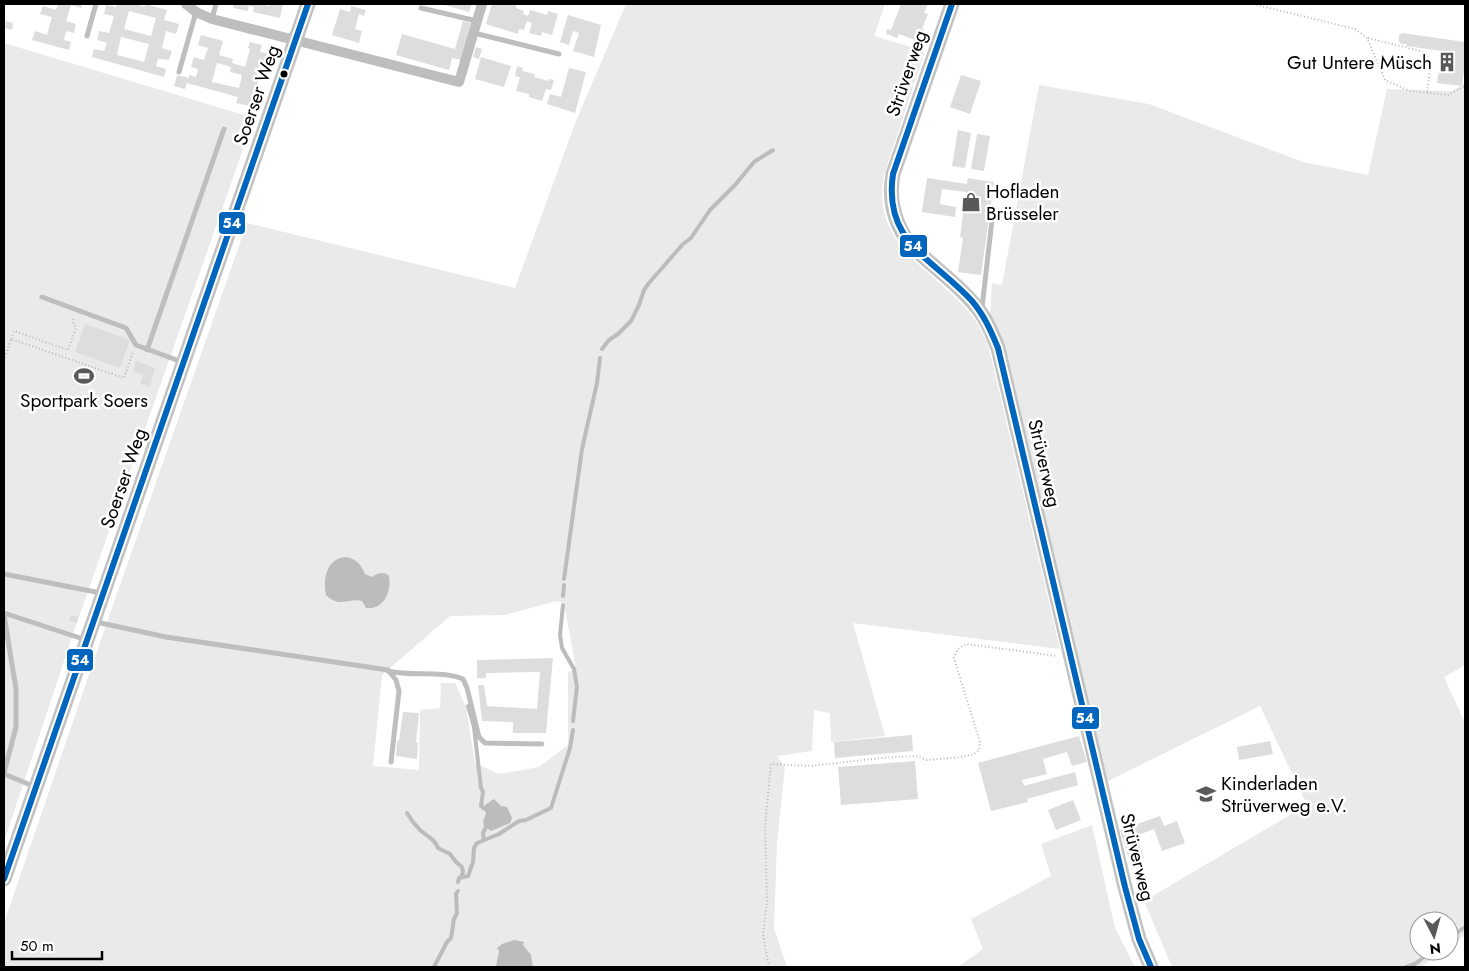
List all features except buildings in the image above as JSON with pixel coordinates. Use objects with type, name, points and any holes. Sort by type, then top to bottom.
[{"type":"street","points":[[186,4],[196,12],[212,19],[296,42],[459,82],[482,4]]},
{"type":"street","name":"Soerser Weg","points":[[4,879],[308,4]]},
{"type":"street","name":"Strüverweg","points":[[952,4],[893,174],[890,188],[891,199],[898,224],[909,243],[982,313],[998,348],[1132,917],[1151,967]]},
{"type":"lane","points":[[87,36],[96,4]]},
{"type":"lane","points":[[212,19],[216,4]]},
{"type":"lane","points":[[421,8],[477,21]]},
{"type":"lane","points":[[179,72],[196,12]]},
{"type":"lane","points":[[473,33],[559,54]]},
{"type":"lane","points":[[147,350],[224,129]]},
{"type":"lane","points":[[982,313],[992,220]]},
{"type":"lane","points":[[42,297],[126,328],[136,345],[185,362]]},
{"type":"lane","points":[[4,574],[103,594]]},
{"type":"lane","points":[[36,787],[4,774],[16,727],[16,689],[4,614],[87,640]]},
{"type":"lane","points":[[93,622],[166,637],[388,670],[401,674],[453,675],[463,679],[479,737],[485,743],[542,744]]},
{"type":"lane","points":[[388,670],[396,680],[399,691],[391,762]]},
{"type":"path","points":[[1253,4],[1355,28],[1367,38],[1386,80],[1410,91],[1449,95],[1465,86]]},
{"type":"path","points":[[1367,38],[1427,54],[1430,62],[1427,93]]},
{"type":"path","points":[[4,361],[14,331],[68,350],[76,328],[73,322],[77,310]]},
{"type":"path","points":[[12,339],[124,378],[136,345]]},
{"type":"path","points":[[770,967],[763,935],[767,901],[765,826],[771,764],[811,766],[881,758],[916,756],[927,760],[974,754],[979,750],[980,742],[954,658],[958,649],[966,644],[1070,657]]},
{"type":"shaded area","points":[[626,4],[885,4],[874,36],[925,51],[884,175],[883,200],[887,222],[896,240],[909,255],[958,300],[973,317],[989,348],[1060,649],[853,623],[885,736],[831,742],[830,713],[814,710],[812,751],[777,756],[785,767],[777,843],[774,928],[787,967],[4,967],[4,923],[247,223],[515,288],[576,121]],"holes":[[[557,601],[564,603],[576,669],[568,672],[568,745],[539,767],[499,774],[475,763],[466,707],[455,683],[441,683],[440,708],[420,710],[419,770],[373,766],[382,675],[450,616],[504,615]]]},
{"type":"shaded area","name":"Sportpark Soers","points":[[4,43],[254,118],[73,634],[4,842]]},
{"type":"shaded area","points":[[1465,83],[1465,665],[1444,677],[1465,723],[1465,935],[1459,940],[1459,911],[1409,911],[1409,961],[1429,961],[1421,967],[1172,967],[1144,901],[1307,805],[1260,706],[1106,782],[990,316],[992,283],[1002,285],[1039,85],[1149,104],[1303,162],[1368,175],[1387,89],[1452,91]]},
{"type":"shaded area","points":[[346,557],[358,562],[365,574],[372,577],[383,573],[389,576],[388,593],[378,606],[366,608],[362,601],[340,602],[326,595],[325,582],[327,570],[334,561]]},
{"type":"shaded area","points":[[494,799],[501,806],[507,807],[512,818],[510,823],[491,831],[484,826],[483,822],[486,813],[485,805]]},
{"type":"shaded area","points":[[1092,825],[1115,928],[1135,967],[958,967],[983,949],[971,919],[1051,876],[1041,844]]},
{"type":"shaded area","points":[[514,940],[524,942],[523,945],[531,955],[533,967],[496,967],[499,951],[497,948]]},
{"type":"waterway","points":[[602,349],[609,340],[631,321],[644,290],[683,244],[691,238],[710,210],[735,185],[754,162],[773,150]]},
{"type":"waterway","points":[[564,579],[582,449],[597,383],[600,358]]},
{"type":"waterway","points":[[563,596],[564,585]]},
{"type":"waterway","points":[[563,605],[560,635],[562,648],[574,669],[577,687],[573,721]]},
{"type":"waterway","points":[[468,706],[474,727],[483,792],[481,806],[488,811]]},
{"type":"waterway","points":[[458,882],[459,878],[468,876],[473,862],[474,848],[477,843],[499,834],[519,821],[526,820],[551,808],[570,748],[573,730]]},
{"type":"waterway","points":[[407,813],[416,826],[433,840],[438,848],[450,854],[462,867],[461,877]]},
{"type":"waterway","points":[[484,840],[483,833],[488,823]]},
{"type":"waterway","points":[[434,967],[451,938],[454,919],[457,913],[456,894],[458,891]]},
{"type":"waterway","points":[[1459,931],[1465,927]]},
{"type":"waterway","points":[[1406,967],[1419,961]]},
{"type":"transit line","name":"54","points":[[4,879],[308,4]]},
{"type":"transit line","name":"54","points":[[952,4],[893,174],[892,198],[896,217],[903,233],[927,260],[972,301],[987,323],[998,348],[1125,887],[1139,939],[1151,967]]},
{"type":"place","name":"Gut Untere Müsch","points":[[1447,62]]},
{"type":"place","name":"Hofladen Brüsseler","points":[[971,202]]},
{"type":"place","name":"Sportpark Soers","points":[[84,376]]},
{"type":"place","name":"Kinderladen Strüverweg e.V.","points":[[1206,794]]}]
